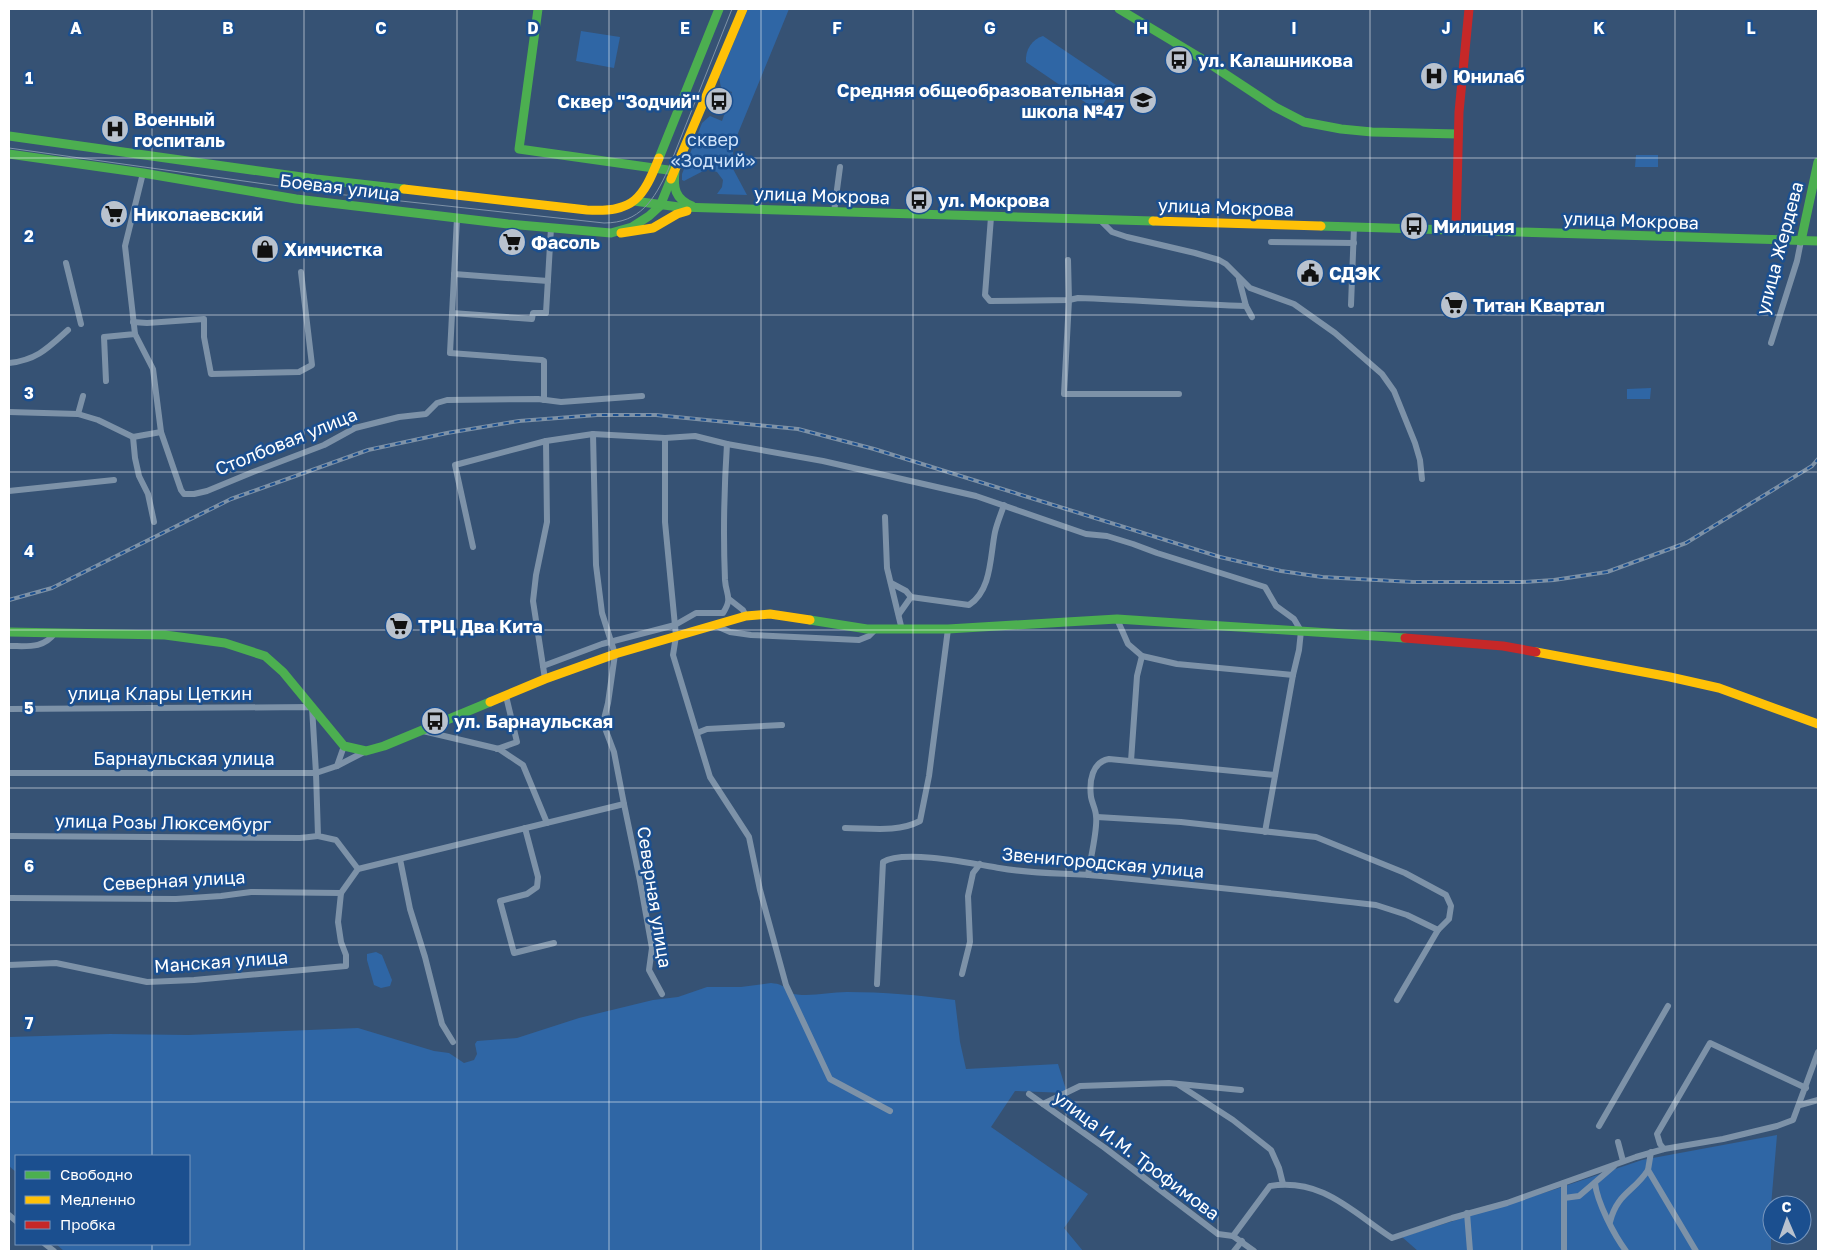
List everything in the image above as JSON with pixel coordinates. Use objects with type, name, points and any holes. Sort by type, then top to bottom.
[{"type":"main road","points":[[538,9],[519,149],[676,171]]},
{"type":"main road","points":[[634,201],[640,196],[654,168],[719,9]]},
{"type":"main road","points":[[660,206],[743,9]]},
{"type":"main road","points":[[1119,9],[1204,60],[1274,106],[1304,122],[1341,129],[1372,132],[1458,134]]},
{"type":"main road","points":[[1456,230],[1458,134],[1469,9]]},
{"type":"main road","name":"Боевая улица","points":[[9,136],[316,179],[568,208],[604,211],[624,207],[634,201]]},
{"type":"main road","name":"Боевая улица","points":[[9,154],[296,199],[456,218],[611,233],[627,230],[638,225],[647,220],[660,206]]},
{"type":"main road","name":"Столбовая улица","points":[[143,174],[146,156]]},
{"type":"main road","name":"улица Жердева","points":[[1802,241],[1818,162]]},
{"type":"main road","points":[[676,171],[675,193],[684,203],[700,208]]},
{"type":"main road","name":"улица Мокрова","points":[[634,201],[660,206],[700,208],[1818,241]]},
{"type":"main road","points":[[611,233],[643,232],[662,223],[674,214],[700,208]]},
{"type":"main road","points":[[9,632],[165,635],[225,643],[265,656],[283,672],[344,746],[366,751],[423,731],[545,679],[615,654],[746,616],[770,614],[876,629],[902,630],[1117,620],[1301,631],[1521,649],[1719,688],[1818,724]]},
{"type":"street","points":[[834,212],[840,167]]},
{"type":"street","name":"Столбовая улица","points":[[143,174],[125,246],[134,334],[153,369],[161,432],[184,494],[189,495],[207,491],[324,445],[355,428],[399,417],[426,414],[441,401],[544,400],[561,402],[642,396]]},
{"type":"street","points":[[991,216],[986,298],[990,301],[1068,300],[1078,298],[1246,306]]},
{"type":"street","points":[[456,218],[450,352],[544,361],[544,400]]},
{"type":"street","points":[[1100,219],[1112,232],[1127,238],[1219,260],[1256,291],[1283,300],[1303,310],[1335,333],[1382,374],[1394,391],[1415,443],[1420,460],[1422,479]]},
{"type":"street","points":[[1351,306],[1354,227]]},
{"type":"street","points":[[452,313],[532,319],[533,313],[546,313],[551,228]]},
{"type":"street","name":"улица Жердева","points":[[1770,343],[1802,241]]},
{"type":"street","points":[[1271,242],[1354,243]]},
{"type":"street","points":[[1068,260],[1064,394],[1179,394]]},
{"type":"street","points":[[66,263],[81,324]]},
{"type":"street","points":[[133,322],[147,323],[204,319],[204,337],[211,374],[298,372],[312,365],[301,272]]},
{"type":"street","points":[[454,274],[548,281]]},
{"type":"street","points":[[1239,278],[1246,306],[1252,318]]},
{"type":"street","points":[[9,363],[24,362],[46,350],[68,330]]},
{"type":"street","points":[[106,380],[104,337],[134,334]]},
{"type":"street","points":[[78,414],[83,396]]},
{"type":"street","points":[[9,412],[78,414],[98,420],[133,437],[161,432]]},
{"type":"street","points":[[593,434],[596,565],[602,613],[615,654]]},
{"type":"street","points":[[473,547],[456,465],[546,441],[593,434],[664,438],[696,436],[976,496],[1086,534],[1107,536],[1265,586],[1276,606],[1294,619],[1301,631],[1300,650],[1293,675],[1265,832]]},
{"type":"street","points":[[133,437],[139,476],[148,494],[154,522]]},
{"type":"street","points":[[664,438],[665,522],[676,636],[673,655],[710,777],[749,837],[760,890],[786,985],[830,1080],[890,1111]]},
{"type":"street","points":[[545,679],[534,601],[536,575],[547,522],[546,441]]},
{"type":"street","points":[[727,444],[723,510],[725,583],[729,599],[746,616]]},
{"type":"street","points":[[9,491],[114,480]]},
{"type":"street","points":[[891,583],[906,591],[911,597],[969,605],[977,600],[983,591],[989,573],[996,531],[1004,505]]},
{"type":"street","points":[[886,516],[886,558],[902,630]]},
{"type":"street","points":[[899,614],[911,597]]},
{"type":"street","points":[[543,666],[602,644],[675,625],[696,613],[722,613],[729,599]]},
{"type":"street","points":[[1117,620],[1128,644],[1142,656],[1177,664],[1293,675]]},
{"type":"street","points":[[714,625],[730,632],[751,635],[859,640],[869,636],[876,629]]},
{"type":"street","points":[[845,828],[890,829],[905,827],[920,821],[929,776],[948,629]]},
{"type":"street","points":[[9,646],[34,646],[49,642],[56,633]]},
{"type":"street","name":"Северная улица","points":[[615,654],[603,723],[614,752],[640,880],[652,948],[649,970],[662,994]]},
{"type":"street","points":[[1131,761],[1137,676],[1142,656]]},
{"type":"street","points":[[497,748],[517,742],[506,696]]},
{"type":"street","points":[[312,707],[318,836],[336,840],[358,869]]},
{"type":"street","name":"улица Клары Цеткин","points":[[9,709],[312,707]]},
{"type":"street","points":[[697,733],[707,729],[782,725]]},
{"type":"street","points":[[423,731],[497,748],[523,765],[547,823]]},
{"type":"street","points":[[337,766],[344,746]]},
{"type":"street","name":"Барнаульская улица","points":[[9,773],[316,773],[337,766],[366,751]]},
{"type":"street","points":[[1088,875],[1096,817],[1091,796],[1092,778],[1096,765],[1102,760],[1109,759],[1275,775]]},
{"type":"street","points":[[341,893],[358,869],[624,804]]},
{"type":"street","points":[[1096,817],[1181,822],[1316,837],[1405,873],[1446,895],[1451,906],[1449,919],[1438,930],[1397,1000]]},
{"type":"street","points":[[525,828],[538,877],[537,887],[527,894],[500,901],[514,952],[554,943]]},
{"type":"street","name":"улица Розы Люксембург","points":[[9,836],[290,838],[318,836]]},
{"type":"street","name":"Звенигородская улица","points":[[877,984],[883,862],[899,857],[980,864],[1019,871],[1088,875],[1376,905],[1407,915],[1438,930]]},
{"type":"street","points":[[400,859],[410,909],[425,957],[442,1024],[453,1042]]},
{"type":"street","points":[[962,974],[970,942],[968,896],[973,873],[980,864]]},
{"type":"street","name":"Северная улица","points":[[9,898],[176,899],[251,892],[341,893]]},
{"type":"street","name":"Манская улица","points":[[9,965],[56,963],[147,982],[194,980],[346,966],[346,955],[341,942],[338,922],[341,893]]},
{"type":"street","points":[[1600,1126],[1668,1006]]},
{"type":"street","points":[[1664,1149],[1657,1138],[1657,1134],[1710,1044],[1806,1088]]},
{"type":"street","points":[[1233,1236],[1270,1186],[1283,1184],[1301,1185],[1338,1200],[1392,1238],[1468,1213],[1507,1203],[1652,1152],[1723,1139],[1777,1126],[1793,1120],[1816,1063],[1818,1052]]},
{"type":"street","points":[[1043,1104],[1080,1086],[1169,1083],[1241,1090]]},
{"type":"street","points":[[1178,1084],[1233,1120],[1271,1150],[1279,1168],[1283,1184]]},
{"type":"street","name":"улица И.М. Трофимова","points":[[1029,1094],[1105,1148],[1218,1234],[1233,1236],[1254,1251]]},
{"type":"street","points":[[1800,1104],[1818,1100]]},
{"type":"street","points":[[1618,1142],[1623,1161]]},
{"type":"street","points":[[1610,1222],[1613,1209],[1618,1202],[1648,1170],[1652,1152]]},
{"type":"street","points":[[1564,1198],[1579,1196],[1616,1164]]},
{"type":"street","points":[[1648,1170],[1696,1251]]},
{"type":"street","points":[[1564,1183],[1564,1251]]},
{"type":"street","points":[[1595,1183],[1599,1201],[1617,1239],[1626,1251]]},
{"type":"street","points":[[1468,1213],[1470,1251]]},
{"type":"street","points":[[1234,1251],[1242,1241]]},
{"type":"green space","name":"сквер «Зодчий»","points":[[748,9],[789,9],[734,143],[732,167],[747,195],[717,194],[722,187],[723,180],[717,172],[707,169],[684,181],[682,180],[682,174],[702,123],[710,116],[722,121],[732,92],[721,88],[719,77]]},
{"type":"green space","points":[[581,31],[620,37],[614,68],[576,61]]},
{"type":"green space","points":[[1043,36],[1116,85],[1098,111],[1026,62],[1030,46],[1039,37]]},
{"type":"green space","points":[[1636,155],[1658,155],[1658,167],[1635,167]]},
{"type":"green space","points":[[1651,388],[1650,399],[1627,399],[1627,389]]},
{"type":"green space","points":[[376,952],[382,955],[392,980],[390,986],[381,988],[374,985],[367,954]]},
{"type":"green space","points":[[771,983],[782,985],[789,993],[796,994],[874,993],[955,1000],[960,1042],[966,1069],[1058,1064],[1067,1093],[1015,1091],[991,1127],[1088,1194],[1064,1228],[1083,1251],[64,1251],[57,1245],[190,1245],[190,1155],[15,1155],[15,1171],[9,1166],[9,1037],[110,1034],[188,1035],[358,1028],[434,1051],[449,1053],[464,1063],[474,1060],[477,1054],[475,1044],[477,1041],[517,1038],[579,1018],[653,1000],[678,997],[707,987],[741,987]]},
{"type":"green space","points":[[1777,1135],[1772,1195],[1762,1195],[1762,1245],[1771,1245],[1771,1251],[1418,1251],[1402,1237],[1556,1189],[1642,1160]]},
{"type":"tram line","points":[[9,148],[336,194],[604,223],[617,222],[627,219],[644,208],[663,181],[732,9]]},
{"type":"railway","points":[[9,600],[52,588],[231,499],[368,450],[447,433],[519,421],[597,415],[656,415],[798,429],[874,449],[1220,557],[1281,571],[1322,577],[1413,582],[1523,582],[1554,580],[1607,572],[1686,543],[1812,466],[1818,459]]},
{"type":"traffic: fast","points":[[538,9],[519,149],[675,171],[674,183],[676,192],[682,200],[692,206]]},
{"type":"traffic: fast","points":[[659,158],[719,9]]},
{"type":"traffic: fast","points":[[1119,9],[1204,60],[1275,107],[1304,122],[1341,129],[1372,132],[1458,134]]},
{"type":"traffic: fast","points":[[9,136],[316,179],[404,189]]},
{"type":"traffic: fast","points":[[9,154],[143,173],[296,199],[508,224],[611,233],[632,227],[649,216],[660,206],[671,179]]},
{"type":"traffic: fast","points":[[1801,241],[1818,162]]},
{"type":"traffic: fast","points":[[634,201],[679,207],[1153,221]]},
{"type":"traffic: fast","points":[[1321,226],[1818,241]]},
{"type":"traffic: fast","points":[[810,620],[867,629],[948,629],[1117,619],[1405,638]]},
{"type":"traffic: fast","points":[[9,632],[165,635],[225,643],[265,656],[283,672],[344,746],[366,751],[384,746],[490,702]]},
{"type":"traffic: slow","points":[[671,179],[743,9]]},
{"type":"traffic: slow","points":[[404,189],[587,210],[616,209],[635,200],[642,193],[659,158]]},
{"type":"traffic: slow","points":[[621,233],[653,228],[677,214],[687,211]]},
{"type":"traffic: slow","points":[[1153,221],[1321,226]]},
{"type":"traffic: slow","points":[[490,702],[545,679],[615,654],[746,616],[770,614],[810,620]]},
{"type":"traffic: slow","points":[[1536,652],[1719,688],[1818,724]]},
{"type":"traffic: jam","points":[[1456,230],[1459,112],[1469,9]]},
{"type":"traffic: jam","points":[[1405,638],[1503,646],[1536,652]]},
{"type":"place","name":"ул. Калашникова","points":[[1179,60]]},
{"type":"place","name":"Юнилаб","points":[[1434,76]]},
{"type":"place","name":"Средняя общеобразовательная школа №47","points":[[1143,100]]},
{"type":"place","name":"Сквер \"Зодчий\"","points":[[719,101]]},
{"type":"place","name":"Военный госпиталь","points":[[115,129]]},
{"type":"place","name":"ул. Мокрова","points":[[919,200]]},
{"type":"place","name":"Николаевский","points":[[114,214]]},
{"type":"place","name":"Милиция","points":[[1414,226]]},
{"type":"place","name":"Фасоль","points":[[512,242]]},
{"type":"place","name":"Химчистка","points":[[265,249]]},
{"type":"place","name":"СДЭК","points":[[1310,273]]},
{"type":"place","name":"Титан Квартал","points":[[1454,305]]},
{"type":"place","name":"ТРЦ Два Кита","points":[[399,626]]},
{"type":"place","name":"ул. Барнаульская","points":[[435,721]]}]
